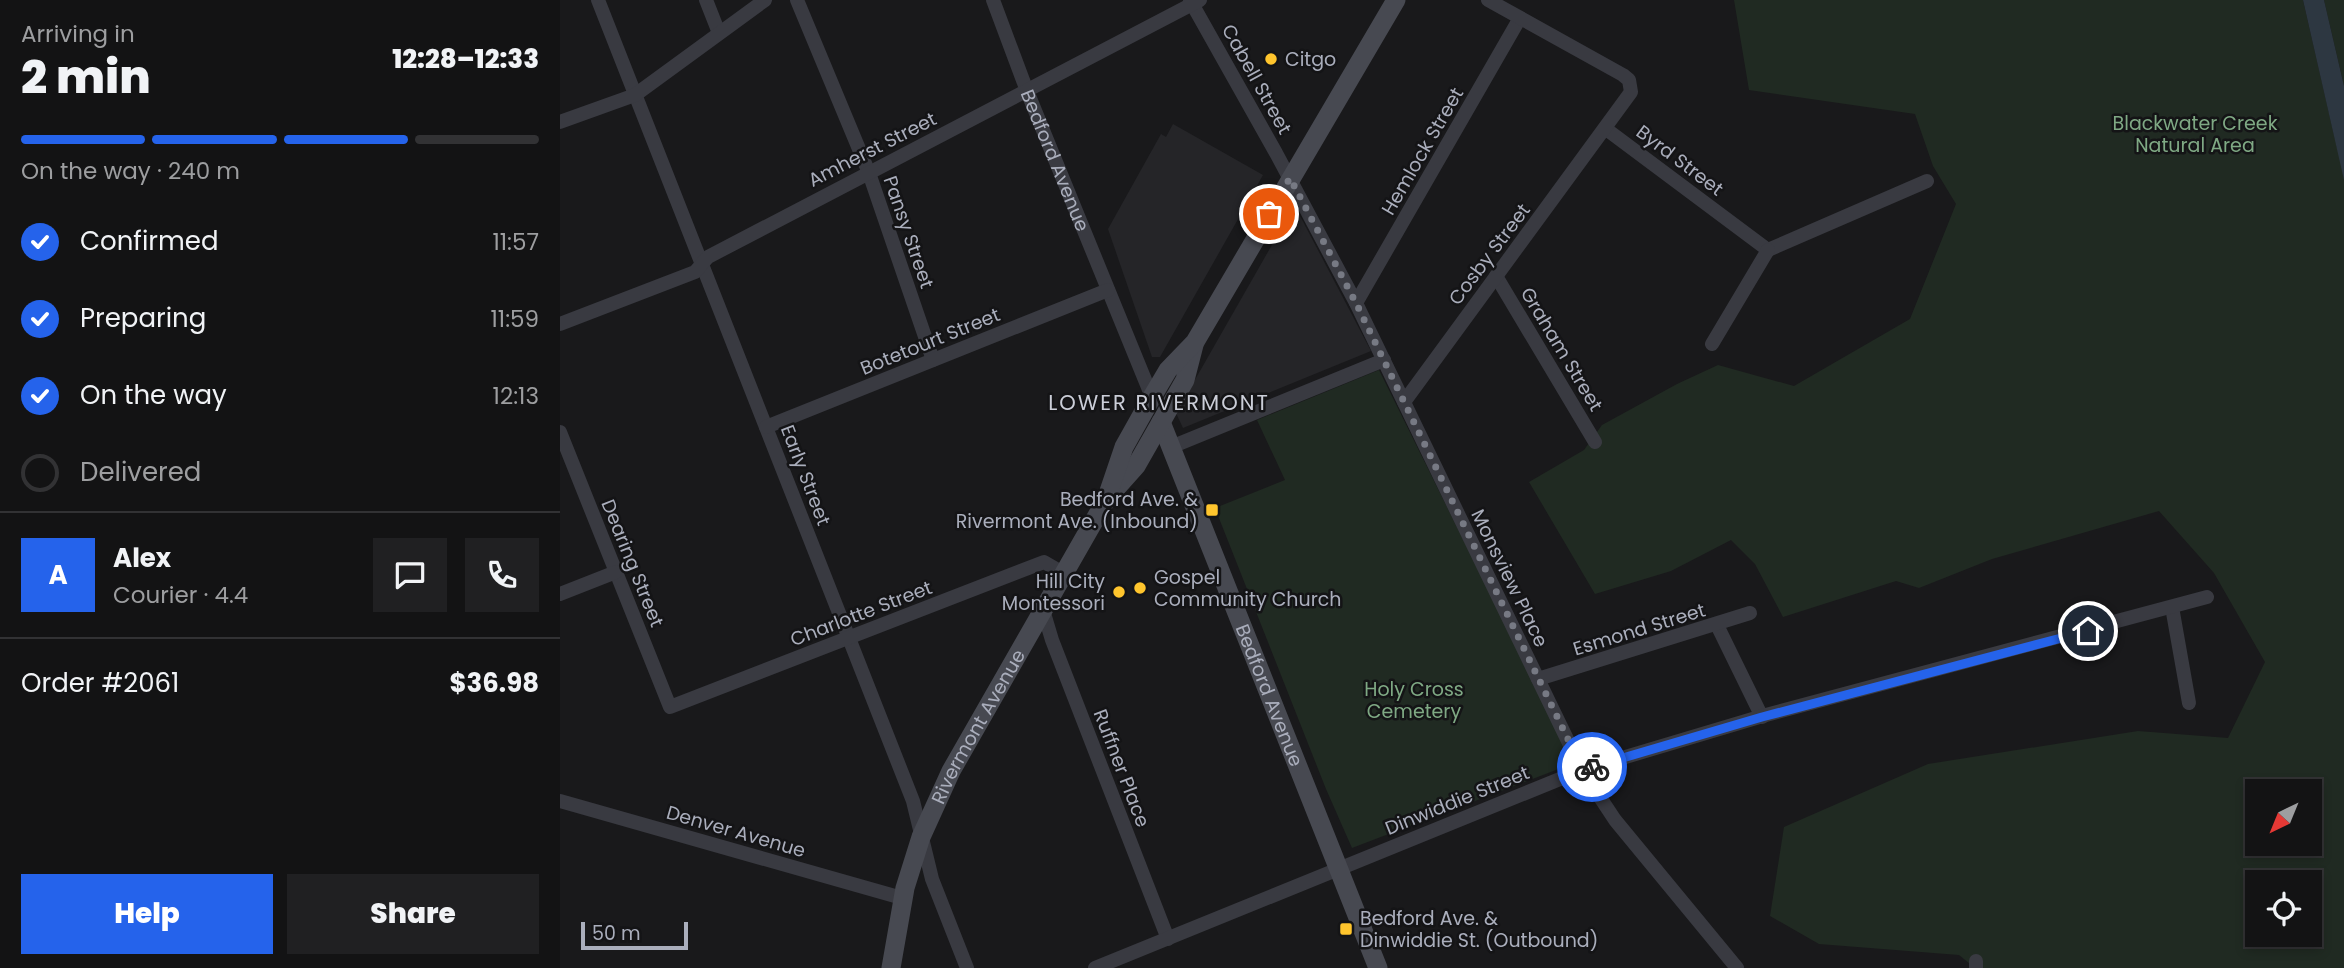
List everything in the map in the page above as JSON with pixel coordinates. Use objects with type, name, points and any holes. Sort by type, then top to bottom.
[{"type":"main road","name":"Rivermont Avenue","points":[[1112,493],[1124,447],[1152,397],[1168,370],[1195,342],[1396,0]]},
{"type":"main road","name":"Rivermont Avenue","points":[[891,968],[902,898],[921,837],[951,771],[1063,573],[1112,493],[1136,467],[1185,380],[1195,342]]},
{"type":"main road","name":"Bedford Avenue","points":[[1161,422],[1378,968]]},
{"type":"street","name":"Early Street","points":[[598,0],[913,801],[932,879],[967,968]]},
{"type":"street","points":[[706,0],[719,33]]},
{"type":"street","points":[[560,122],[635,95],[765,0]]},
{"type":"street","name":"Pansy Street","points":[[797,0],[869,173],[933,360]]},
{"type":"street","name":"Bedford Avenue","points":[[993,0],[1027,91],[1152,397]]},
{"type":"street","name":"Byrd Street","points":[[1488,0],[1629,80],[1632,89],[1630,96],[1606,129],[1768,250]]},
{"type":"street","name":"Amherst Street","points":[[560,324],[695,272],[708,257],[1194,1]]},
{"type":"street","name":"Cabell Street","points":[[1194,1],[1290,178]]},
{"type":"street","name":"Hemlock Street","points":[[1356,303],[1520,18]]},
{"type":"street","name":"Cosby Street","points":[[1404,402],[1606,129]]},
{"type":"street","name":"Monsview Place","points":[[1290,178],[1356,303],[1583,770],[1615,820],[1734,965]]},
{"type":"street","points":[[1712,344],[1768,250],[1927,181]]},
{"type":"street","name":"Graham Street","points":[[1496,276],[1595,442]]},
{"type":"street","name":"Botetourt Street","points":[[766,426],[1108,290]]},
{"type":"street","points":[[1171,447],[1384,360]]},
{"type":"street","name":"Dearing Street","points":[[560,432],[670,707]]},
{"type":"street","name":"Charlotte Street","points":[[670,707],[1044,562],[1063,573]]},
{"type":"street","points":[[560,594],[615,572]]},
{"type":"street","name":"Dinwiddie Street","points":[[1095,968],[1583,770],[1762,717],[2207,597]]},
{"type":"street","points":[[2172,607],[2189,703]]},
{"type":"street","name":"Ruffner Place","points":[[1043,610],[1057,653],[1168,939]]},
{"type":"street","name":"Esmond Street","points":[[1538,679],[1750,613]]},
{"type":"street","points":[[1717,625],[1762,717]]},
{"type":"street","name":"Denver Avenue","points":[[560,801],[902,898]]},
{"type":"street","points":[[1715,968],[1734,965]]},
{"type":"shaded area","points":[[2303,0],[2324,0],[2344,86],[2344,180]]},
{"type":"shaded area","points":[[1173,124],[1263,175],[1160,357],[1152,357],[1108,229],[1161,134],[1166,137]]},
{"type":"shaded area","points":[[1293,208],[1299,214],[1371,351],[1183,428],[1176,413]]},
{"type":"green space","name":"Blackwater Creek Natural Area","points":[[1734,0],[2303,0],[2337,148],[2344,147],[2344,968],[1975,968],[1959,955],[1819,944],[1770,916],[1784,827],[1928,764],[2138,731],[2228,738],[2265,662],[2214,573],[2159,511],[1992,559],[1919,588],[1896,581],[1783,617],[1755,564],[1731,540],[1671,571],[1595,594],[1529,482],[1584,450],[1602,425],[1718,365],[1794,386],[1910,319],[1956,204],[1933,166],[1915,114],[1749,90]]},
{"type":"green space","points":[[2324,0],[2344,0],[2344,86]]},
{"type":"green space","name":"Holy Cross Cemetery","points":[[1379,370],[1574,763],[1352,848],[1215,508],[1285,480],[1257,420]]},
{"type":"way so far","points":[[1269,214],[1290,178],[1356,303],[1583,770],[1592,767]]},
{"type":"place","name":"Citgo","points":[[1271,59]]},
{"type":"place","name":"Bedford Ave. & Rivermont Ave. (Inbound)","points":[[1212,510]]},
{"type":"place","name":"Gospel Community Church","points":[[1140,588]]},
{"type":"place","name":"Hill City Montessori","points":[[1119,592]]},
{"type":"place","name":"Bedford Ave. & Dinwiddie St. (Outbound)","points":[[1346,929]]},
{"type":"district","name":"LOWER RIVERMONT","points":[[1159,403]]},
{"type":"route","points":[[1592,767],[1762,717],[2088,631]]}]
